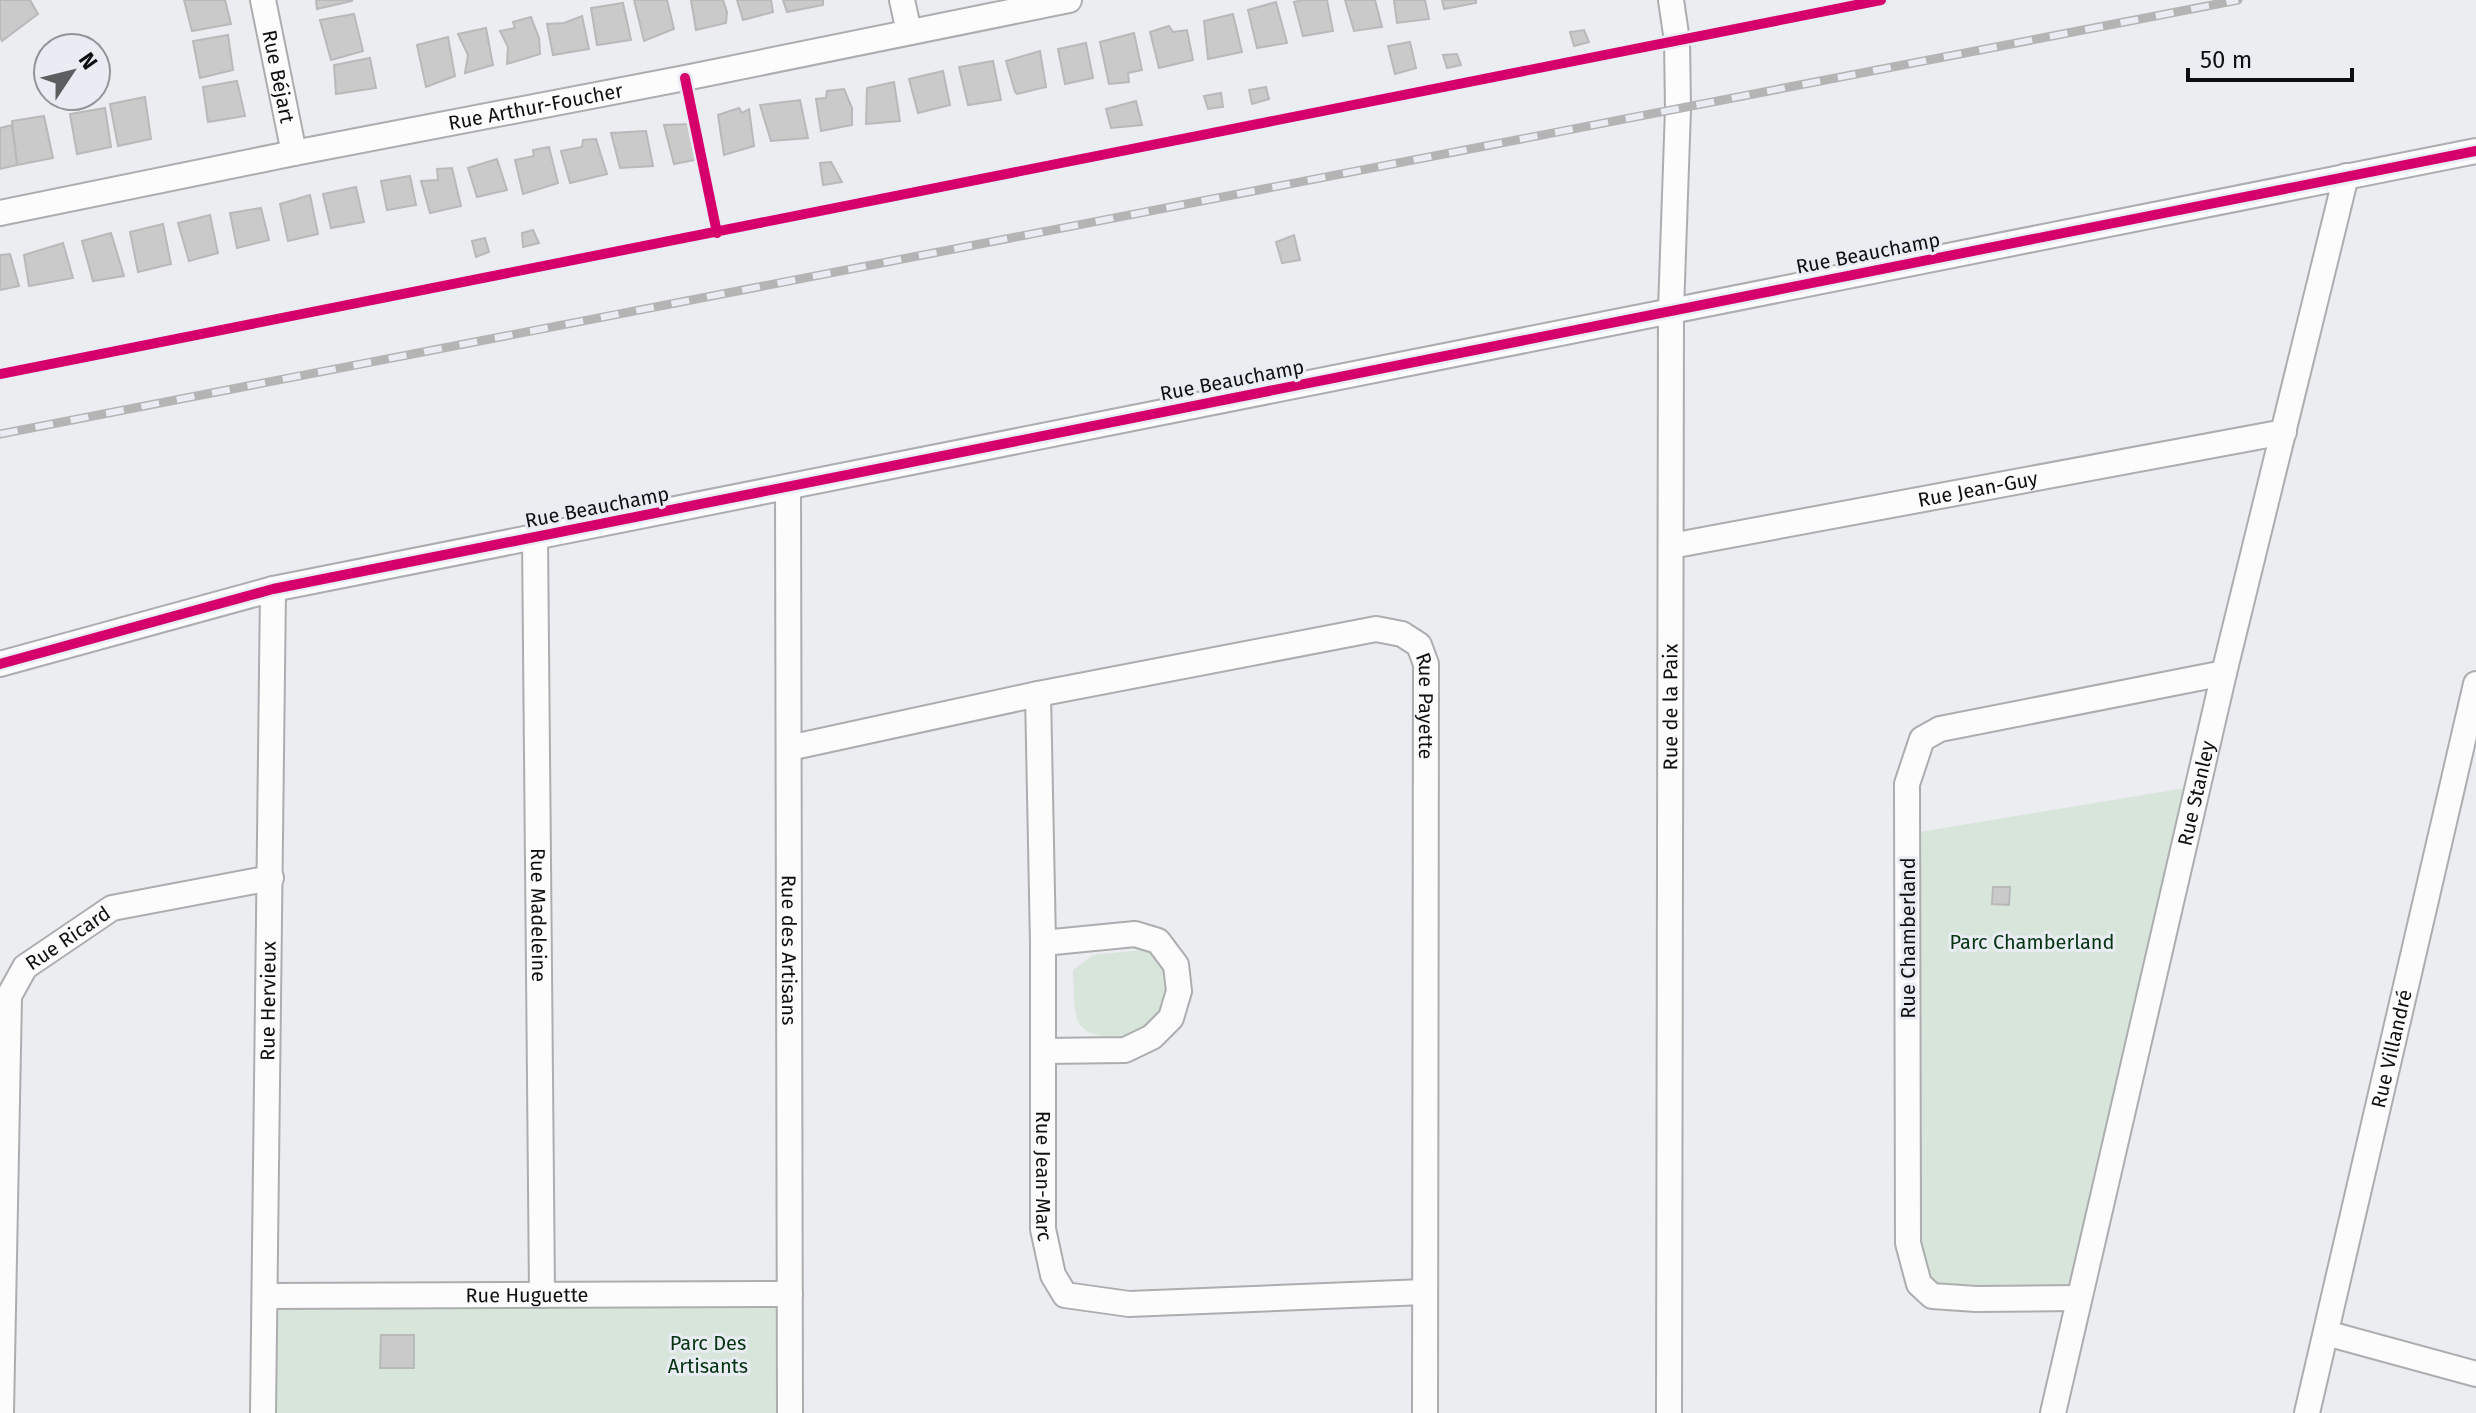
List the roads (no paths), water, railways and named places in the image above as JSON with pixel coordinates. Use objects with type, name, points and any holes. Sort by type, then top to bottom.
[{"type":"street","name":"Rue Béjart","points":[[263,0],[294,153]]},
{"type":"street","points":[[902,0],[909,32]]},
{"type":"street","name":"Rue Arthur-Foucher","points":[[0,213],[1069,0]]},
{"type":"street","name":"Rue de la Paix","points":[[1669,1413],[1671,310],[1678,109],[1677,41],[1671,0]]},
{"type":"street","name":"Rue Beauchamp","points":[[0,664],[273,589],[2476,151]]},
{"type":"street","name":"Rue Stanley","points":[[2053,1413],[2224,673],[2346,176]]},
{"type":"street","name":"Rue Jean-Guy","points":[[1671,546],[2284,432]]},
{"type":"street","name":"Rue des Artisans","points":[[788,488],[790,1413]]},
{"type":"street","name":"Rue Madeleine","points":[[535,537],[542,1295]]},
{"type":"street","name":"Rue Hervieux","points":[[263,1413],[273,589]]},
{"type":"street","name":"Rue Payette","points":[[789,748],[1038,694],[1376,629],[1402,634],[1419,645],[1426,664],[1425,1413]]},
{"type":"street","name":"Rue Chamberland","points":[[2079,1298],[1976,1299],[1932,1296],[1919,1284],[1908,1243],[1907,784],[1922,739],[1940,729],[2224,673]]},
{"type":"street","name":"Rue Villandré","points":[[2307,1413],[2476,684]]},
{"type":"street","name":"Rue Jean-Marc","points":[[1038,694],[1043,943],[1043,1229],[1053,1275],[1065,1295],[1129,1304],[1424,1292]]},
{"type":"street","name":"Rue Ricard","points":[[1,1413],[9,996],[25,967],[112,908],[271,878]]},
{"type":"street","points":[[1043,943],[1135,934],[1158,941],[1176,965],[1179,991],[1171,1018],[1152,1037],[1125,1050],[1043,1051]]},
{"type":"street","name":"Rue Huguette","points":[[265,1296],[790,1294]]},
{"type":"street","points":[[2326,1333],[2476,1374]]},
{"type":"railway","points":[[0,434],[2238,0]]},
{"type":"park label","name":"Parc Chamberland","points":[[2032,942]]},
{"type":"park label","name":"Parc Des Artisants","points":[[708,1354]]}]
